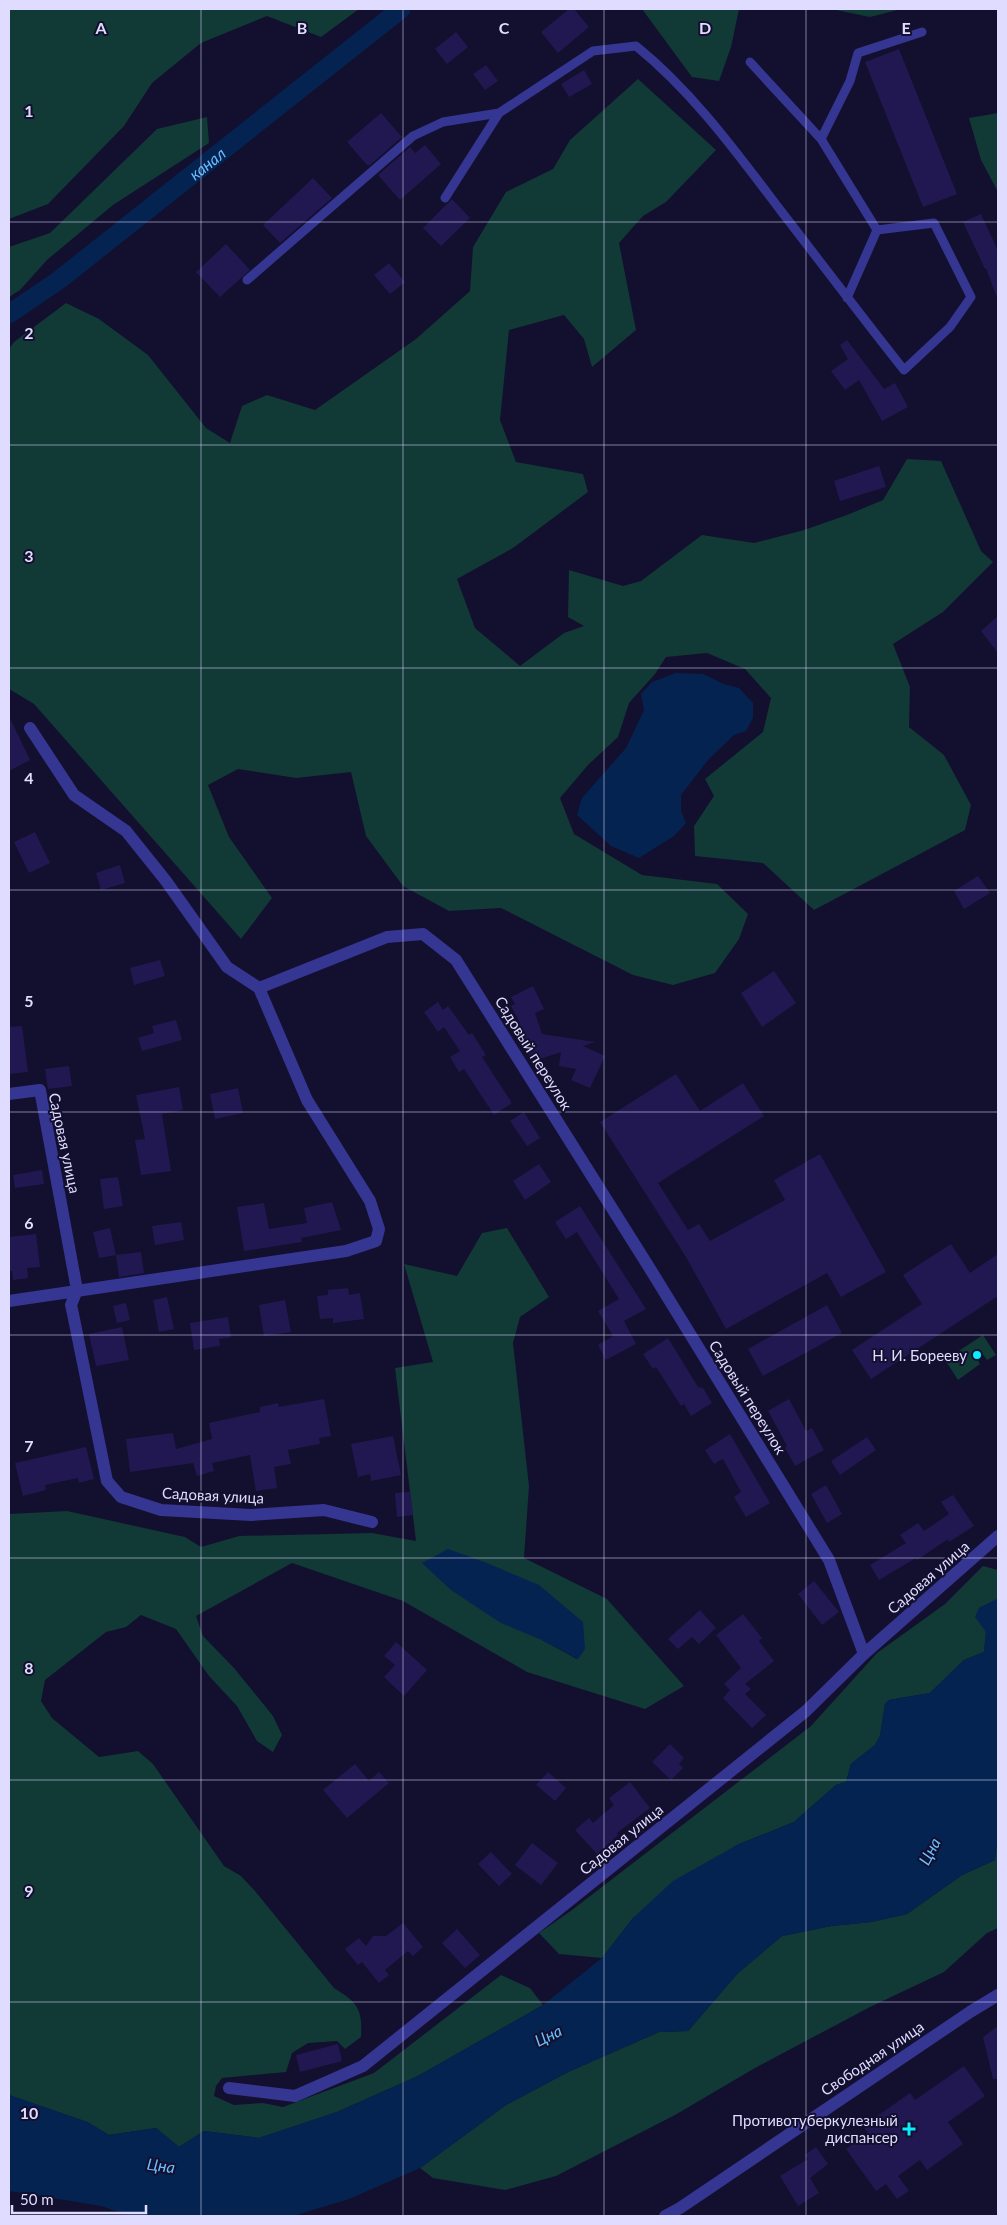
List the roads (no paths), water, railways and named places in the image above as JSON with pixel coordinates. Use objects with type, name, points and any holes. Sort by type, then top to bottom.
[{"type":"street","points":[[9,1301],[346,1251],[376,1241],[379,1229],[370,1201],[307,1100],[259,988],[227,966],[166,881],[126,831],[74,795],[30,728]]},
{"type":"street","name":"Садовый переулок","points":[[259,988],[387,938],[423,934],[456,960],[647,1263],[829,1560],[864,1654]]},
{"type":"street","name":"Садовая улица","points":[[9,1094],[40,1090],[77,1290],[71,1305],[107,1480],[121,1497],[162,1510],[251,1515],[324,1510],[372,1522]]},
{"type":"street","name":"Садовая улица","points":[[229,2088],[294,2096],[363,2066],[806,1711],[864,1654],[998,1536]]},
{"type":"street","name":"Свободная улица","points":[[665,2216],[680,2208],[998,1995]]},
{"type":"lane","points":[[821,139],[850,81],[858,53],[922,32]]},
{"type":"lane","points":[[247,280],[413,136],[443,122],[499,113],[593,51],[636,46],[660,66],[730,144],[904,370],[950,327],[971,297],[934,223],[877,230]]},
{"type":"lane","points":[[750,62],[821,139],[877,230]]},
{"type":"lane","points":[[446,198],[499,113]]},
{"type":"lane","points":[[847,298],[877,230]]},
{"type":"water","points":[[676,673],[703,674],[724,684],[739,688],[753,703],[753,718],[746,731],[734,735],[708,760],[681,795],[681,811],[686,823],[674,836],[639,858],[611,846],[577,815],[582,798],[626,748],[644,710],[641,694],[652,682]]},
{"type":"water","points":[[448,1549],[539,1585],[583,1622],[585,1649],[578,1659],[542,1640],[501,1623],[451,1590],[422,1563]]},
{"type":"water","name":"Цна","points":[[998,1596],[998,1832],[995,1860],[962,1875],[907,1914],[871,1922],[831,1926],[782,1936],[738,1973],[688,2031],[659,2032],[568,2072],[506,2105],[420,2168],[349,2199],[293,2216],[131,2216],[101,2206],[9,2191],[9,2095],[87,2122],[109,2135],[156,2128],[179,2147],[204,2131],[259,2138],[337,2112],[418,2076],[543,2005],[602,1958],[633,1918],[673,1881],[737,1845],[794,1822],[836,1785],[846,1782],[851,1764],[875,1745],[880,1736],[885,1704],[889,1700],[930,1693],[964,1660],[984,1652],[986,1632],[975,1617],[979,1608],[997,1599]]},
{"type":"waterway","name":"канал","points":[[9,314],[59,280],[401,9]]},
{"type":"place","name":"Н. И. Борееву","points":[[977,1355]]},
{"type":"place","name":"Противотуберкулезный диспансер","points":[[909,2129]]}]
